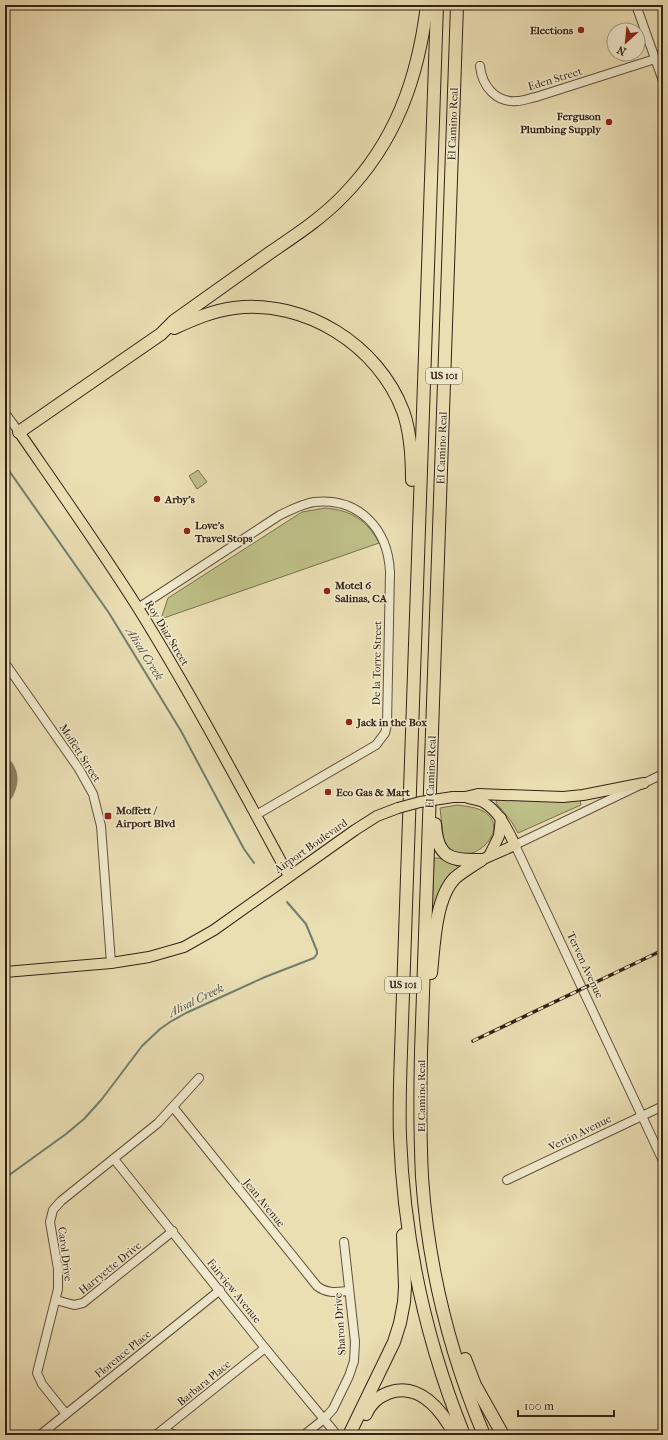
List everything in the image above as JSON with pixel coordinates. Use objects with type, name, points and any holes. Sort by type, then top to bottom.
[{"type":"highway","points":[[19,432],[161,334],[174,321],[309,225],[343,196],[361,176],[385,140],[404,103],[418,60],[427,5]]},
{"type":"highway","name":"El Camino Real","points":[[437,5],[418,526],[401,1052],[400,1137],[403,1179],[414,1263],[423,1303],[445,1384],[464,1435]]},
{"type":"highway","name":"El Camino Real","points":[[457,5],[421,1052],[421,1136],[422,1178],[427,1219],[441,1299],[463,1378],[484,1435]]},
{"type":"highway","points":[[161,334],[219,310],[249,307],[277,309],[294,313],[324,324],[350,340],[362,350],[382,373],[403,411],[410,443],[413,503],[418,526]]},
{"type":"highway","points":[[432,747],[436,830],[440,846],[445,853],[456,859],[485,858]]},
{"type":"highway","points":[[421,1052],[441,904],[447,890],[455,878],[485,858]]},
{"type":"highway","points":[[349,1435],[394,1342],[402,1316],[405,1287],[403,1179]]},
{"type":"highway","points":[[433,1260],[468,1369],[482,1400],[503,1435]]},
{"type":"highway","points":[[357,1435],[368,1410],[373,1403],[387,1394],[403,1391],[413,1392],[428,1400],[441,1414],[455,1435]]},
{"type":"main road","name":"Roy Diaz Street","points":[[19,432],[102,552],[138,608],[213,735],[289,876]]},
{"type":"main road","name":"Airport Boulevard","points":[[5,972],[111,963],[149,957],[184,947],[214,930],[355,830],[377,816],[398,808],[453,796],[465,797],[478,794],[563,797],[584,795],[644,783]]},
{"type":"main road","name":"Terven Avenue","points":[[465,797],[482,802],[494,810],[501,818],[515,845]]},
{"type":"main road","points":[[485,858],[499,836],[501,818]]},
{"type":"main road","points":[[485,858],[515,845]]},
{"type":"street","points":[[636,5],[663,81]]},
{"type":"street","name":"Eden Street","points":[[480,66],[482,80],[491,92],[503,99],[518,101],[536,97],[654,59]]},
{"type":"street","name":"Roy Diaz Street","points":[[5,413],[19,432]]},
{"type":"street","name":"De la Torre Street","points":[[138,608],[280,515],[298,506],[332,502],[357,511],[377,528],[388,553],[390,572],[387,725],[385,733],[376,745],[256,815]]},
{"type":"street","name":"Moffett Street","points":[[5,663],[79,768],[96,800],[101,826],[111,963]]},
{"type":"street","name":"Airport Boulevard","points":[[515,845],[663,774]]},
{"type":"street","name":"Terven Avenue","points":[[515,845],[663,1161]]},
{"type":"street","name":"Carol Drive","points":[[66,1414],[42,1384],[37,1373],[56,1300],[59,1280],[50,1227],[52,1214],[55,1207],[61,1201],[155,1125],[199,1078]]},
{"type":"street","name":"Vertin Avenue","points":[[507,1180],[663,1106]]},
{"type":"street","name":"Jean Avenue","points":[[173,1107],[317,1286],[329,1292],[349,1291]]},
{"type":"street","name":"Fairview Avenue","points":[[114,1159],[265,1348],[337,1435]]},
{"type":"street","name":"Harryette Drive","points":[[56,1300],[74,1305],[83,1303],[172,1231]]},
{"type":"street","name":"Sharon Drive","points":[[304,1435],[324,1419],[337,1402],[353,1366],[355,1342],[344,1242]]},
{"type":"street","name":"Florence Place","points":[[40,1435],[220,1290]]},
{"type":"street","name":"Barbara Place","points":[[159,1432],[265,1348]]},
{"type":"street","points":[[159,1432],[176,1435]]},
{"type":"green space","points":[[198,470],[207,482],[197,489],[189,476]]},
{"type":"green space","points":[[325,508],[343,511],[357,518],[369,528],[379,543],[161,619],[168,598],[302,512]]},
{"type":"green space","points":[[497,798],[580,800],[581,805],[518,833],[511,821],[496,803]]},
{"type":"green space","points":[[457,805],[481,810],[490,816],[494,824],[493,832],[483,847],[465,855],[454,853],[444,844],[440,808]]},
{"type":"green space","points":[[434,858],[448,860],[454,863],[459,869],[432,918]]},
{"type":"waterway","name":"Alisal Creek","points":[[5,465],[109,613],[181,731],[244,849],[254,863]]},
{"type":"waterway","name":"Alisal Creek","points":[[5,1178],[66,1134],[84,1119],[102,1099],[142,1046],[160,1029],[186,1013],[265,977],[314,958],[317,951],[306,924],[287,902]]},
{"type":"taxiway","points":[[5,767],[9,780],[5,793]]},
{"type":"railway","points":[[473,1041],[663,950]]},
{"type":"place","name":"Elections","points":[[581,30]]},
{"type":"place","name":"Ferguson Plumbing Supply","points":[[609,122]]},
{"type":"place","name":"Arby's","points":[[157,499]]},
{"type":"place","name":"Love's Travel Stops","points":[[187,531]]},
{"type":"place","name":"Motel 6 Salinas, CA","points":[[327,591]]},
{"type":"place","name":"Jack in the Box","points":[[349,722]]},
{"type":"place","name":"Eco Gas & Mart","points":[[328,792]]},
{"type":"place","name":"Moffett / Airport Blvd","points":[[108,816]]}]
